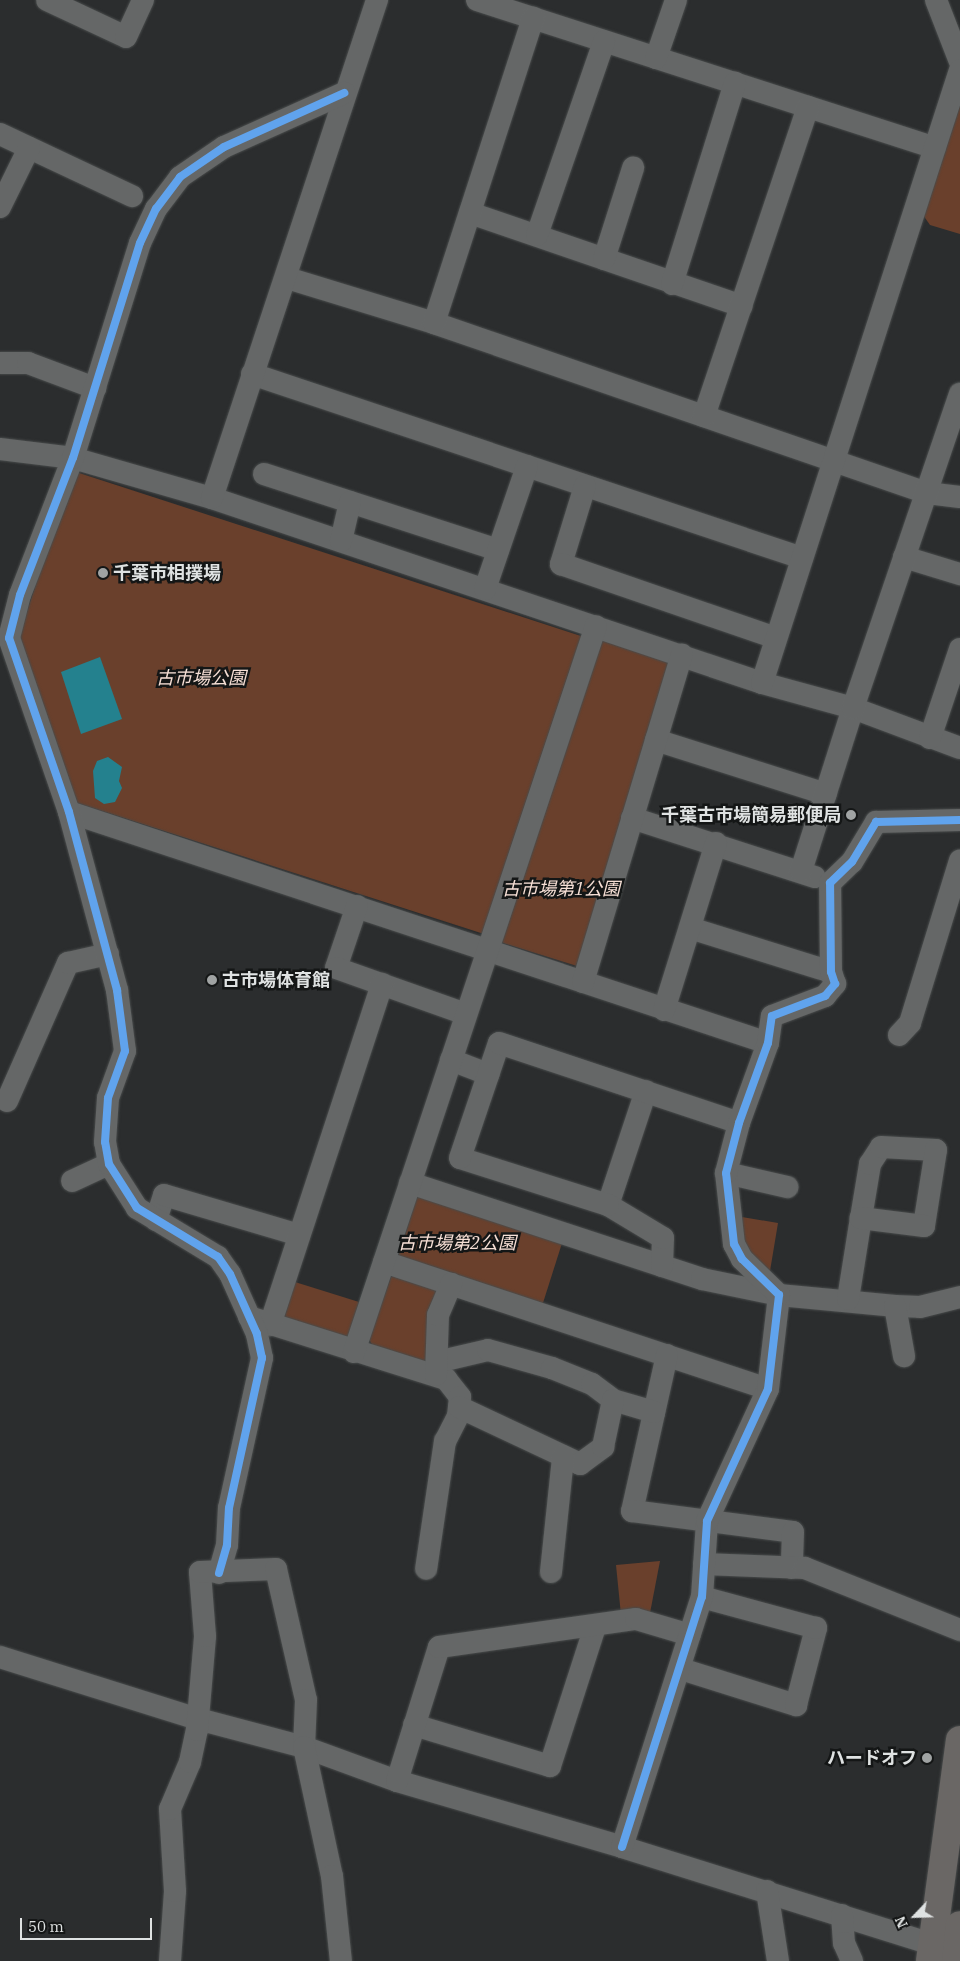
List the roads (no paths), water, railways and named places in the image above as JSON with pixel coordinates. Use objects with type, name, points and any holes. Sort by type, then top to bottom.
[{"type":"main road","points":[[947,1954],[960,1740]]},
{"type":"main road","points":[[947,1954],[960,1925]]},
{"type":"street","points":[[47,0],[126,38],[143,0]]},
{"type":"street","points":[[212,498],[252,374],[287,278],[344,93],[377,0]]},
{"type":"street","points":[[478,0],[935,148]]},
{"type":"street","points":[[656,58],[676,0]]},
{"type":"street","points":[[936,0],[960,62]]},
{"type":"street","points":[[434,323],[533,18]]},
{"type":"street","points":[[537,235],[604,41]]},
{"type":"street","points":[[762,683],[960,70]]},
{"type":"street","points":[[672,284],[735,83]]},
{"type":"street","points":[[219,1573],[227,1546],[229,1508],[262,1358],[257,1334],[230,1274],[218,1257],[137,1208],[109,1164],[105,1142],[107,1106],[126,1051],[117,990],[69,812],[9,638],[20,595],[73,458],[140,243],[156,209],[180,177],[224,147],[344,93]]},
{"type":"street","points":[[704,416],[808,107]]},
{"type":"street","points":[[0,134],[132,196]]},
{"type":"street","points":[[0,207],[29,148]]},
{"type":"street","points":[[604,259],[633,168]]},
{"type":"street","points":[[470,213],[672,284],[741,306]]},
{"type":"street","points":[[287,278],[434,323],[834,459],[927,493],[960,497]]},
{"type":"street","points":[[0,363],[28,363],[95,388]]},
{"type":"street","points":[[252,374],[802,558]]},
{"type":"street","points":[[801,871],[853,708],[960,394]]},
{"type":"street","points":[[0,449],[73,458],[212,498],[762,683],[853,708],[960,748]]},
{"type":"street","points":[[484,589],[527,466]]},
{"type":"street","points":[[264,474],[498,550]]},
{"type":"street","points":[[585,486],[561,564],[776,638]]},
{"type":"street","points":[[341,541],[350,502]]},
{"type":"street","points":[[904,557],[960,574]]},
{"type":"street","points":[[354,1352],[596,626]]},
{"type":"street","points":[[930,738],[960,650]]},
{"type":"street","points":[[582,982],[682,655]]},
{"type":"street","points":[[656,740],[826,794]]},
{"type":"street","points":[[69,812],[488,948],[664,1010],[768,1043]]},
{"type":"street","points":[[632,818],[716,843],[801,871],[830,883]]},
{"type":"street","points":[[779,1295],[742,1259],[734,1244],[726,1173],[739,1123],[768,1043],[772,1016],[825,996],[834,984],[831,972],[830,883],[852,862],[876,822],[960,820]]},
{"type":"street","points":[[664,1010],[716,843]]},
{"type":"street","points":[[899,1035],[910,1023],[960,860]]},
{"type":"street","points":[[357,906],[336,968],[466,1014]]},
{"type":"street","points":[[690,928],[831,972]]},
{"type":"street","points":[[7,1102],[68,963],[108,954]]},
{"type":"street","points":[[270,1325],[382,984]]},
{"type":"street","points":[[662,1266],[663,1238],[608,1205],[460,1158],[499,1043],[739,1123]]},
{"type":"street","points":[[451,1060],[488,1074]]},
{"type":"street","points":[[608,1205],[646,1091]]},
{"type":"street","points":[[72,1181],[109,1164]]},
{"type":"street","points":[[726,1173],[787,1186]]},
{"type":"street","points":[[410,1183],[702,1280],[779,1295],[848,1299],[895,1306],[920,1307],[960,1297]]},
{"type":"street","points":[[156,1220],[164,1196],[299,1235]]},
{"type":"street","points":[[848,1299],[861,1218]]},
{"type":"street","points":[[384,1262],[768,1389]]},
{"type":"street","points":[[426,1569],[446,1441],[459,1407],[460,1397],[437,1369],[438,1315],[451,1284]]},
{"type":"street","points":[[622,1847],[681,1669],[702,1597],[708,1521],[768,1389],[779,1295]]},
{"type":"street","points":[[895,1306],[904,1356]]},
{"type":"street","points":[[249,1317],[354,1352],[437,1369],[488,1350],[552,1368],[592,1384],[613,1400],[654,1412]]},
{"type":"street","points":[[667,1355],[632,1512],[792,1532],[792,1568]]},
{"type":"street","points":[[459,1407],[580,1464],[603,1447],[613,1400]]},
{"type":"street","points":[[551,1572],[563,1457]]},
{"type":"street","points":[[704,1564],[805,1568],[960,1630]]},
{"type":"street","points":[[170,1961],[175,1891],[170,1810],[190,1762],[198,1719],[205,1636],[200,1572],[219,1573],[276,1569],[306,1700],[304,1747],[332,1876],[341,1961]]},
{"type":"street","points":[[681,1669],[796,1705],[816,1628],[702,1597]]},
{"type":"street","points":[[397,1781],[439,1647],[595,1627],[636,1619],[690,1635]]},
{"type":"street","points":[[414,1725],[550,1766],[595,1627]]},
{"type":"street","points":[[0,1657],[198,1719],[304,1747],[397,1781],[767,1891],[842,1915],[947,1954]]},
{"type":"street","points":[[767,1891],[778,1961]]},
{"type":"street","points":[[842,1915],[844,1943],[852,1961]]},
{"type":"water","points":[[100,657],[122,719],[81,734],[61,672]]},
{"type":"water","points":[[108,757],[122,767],[119,781],[122,788],[115,802],[104,804],[95,798],[93,771],[97,761]]},
{"type":"place","name":"千葉市相撲場","points":[[103,573]]},
{"type":"place","name":"千葉古市場簡易郵便局","points":[[851,815]]},
{"type":"place","name":"古市場体育館","points":[[212,980]]},
{"type":"place","name":"ハードオフ","points":[[927,1758]]},
{"type":"park label","name":"古市場公園","points":[[201,678]]},
{"type":"park label","name":"古市場第1公園","points":[[561,889]]},
{"type":"park label","name":"古市場第2公園","points":[[457,1243]]}]
